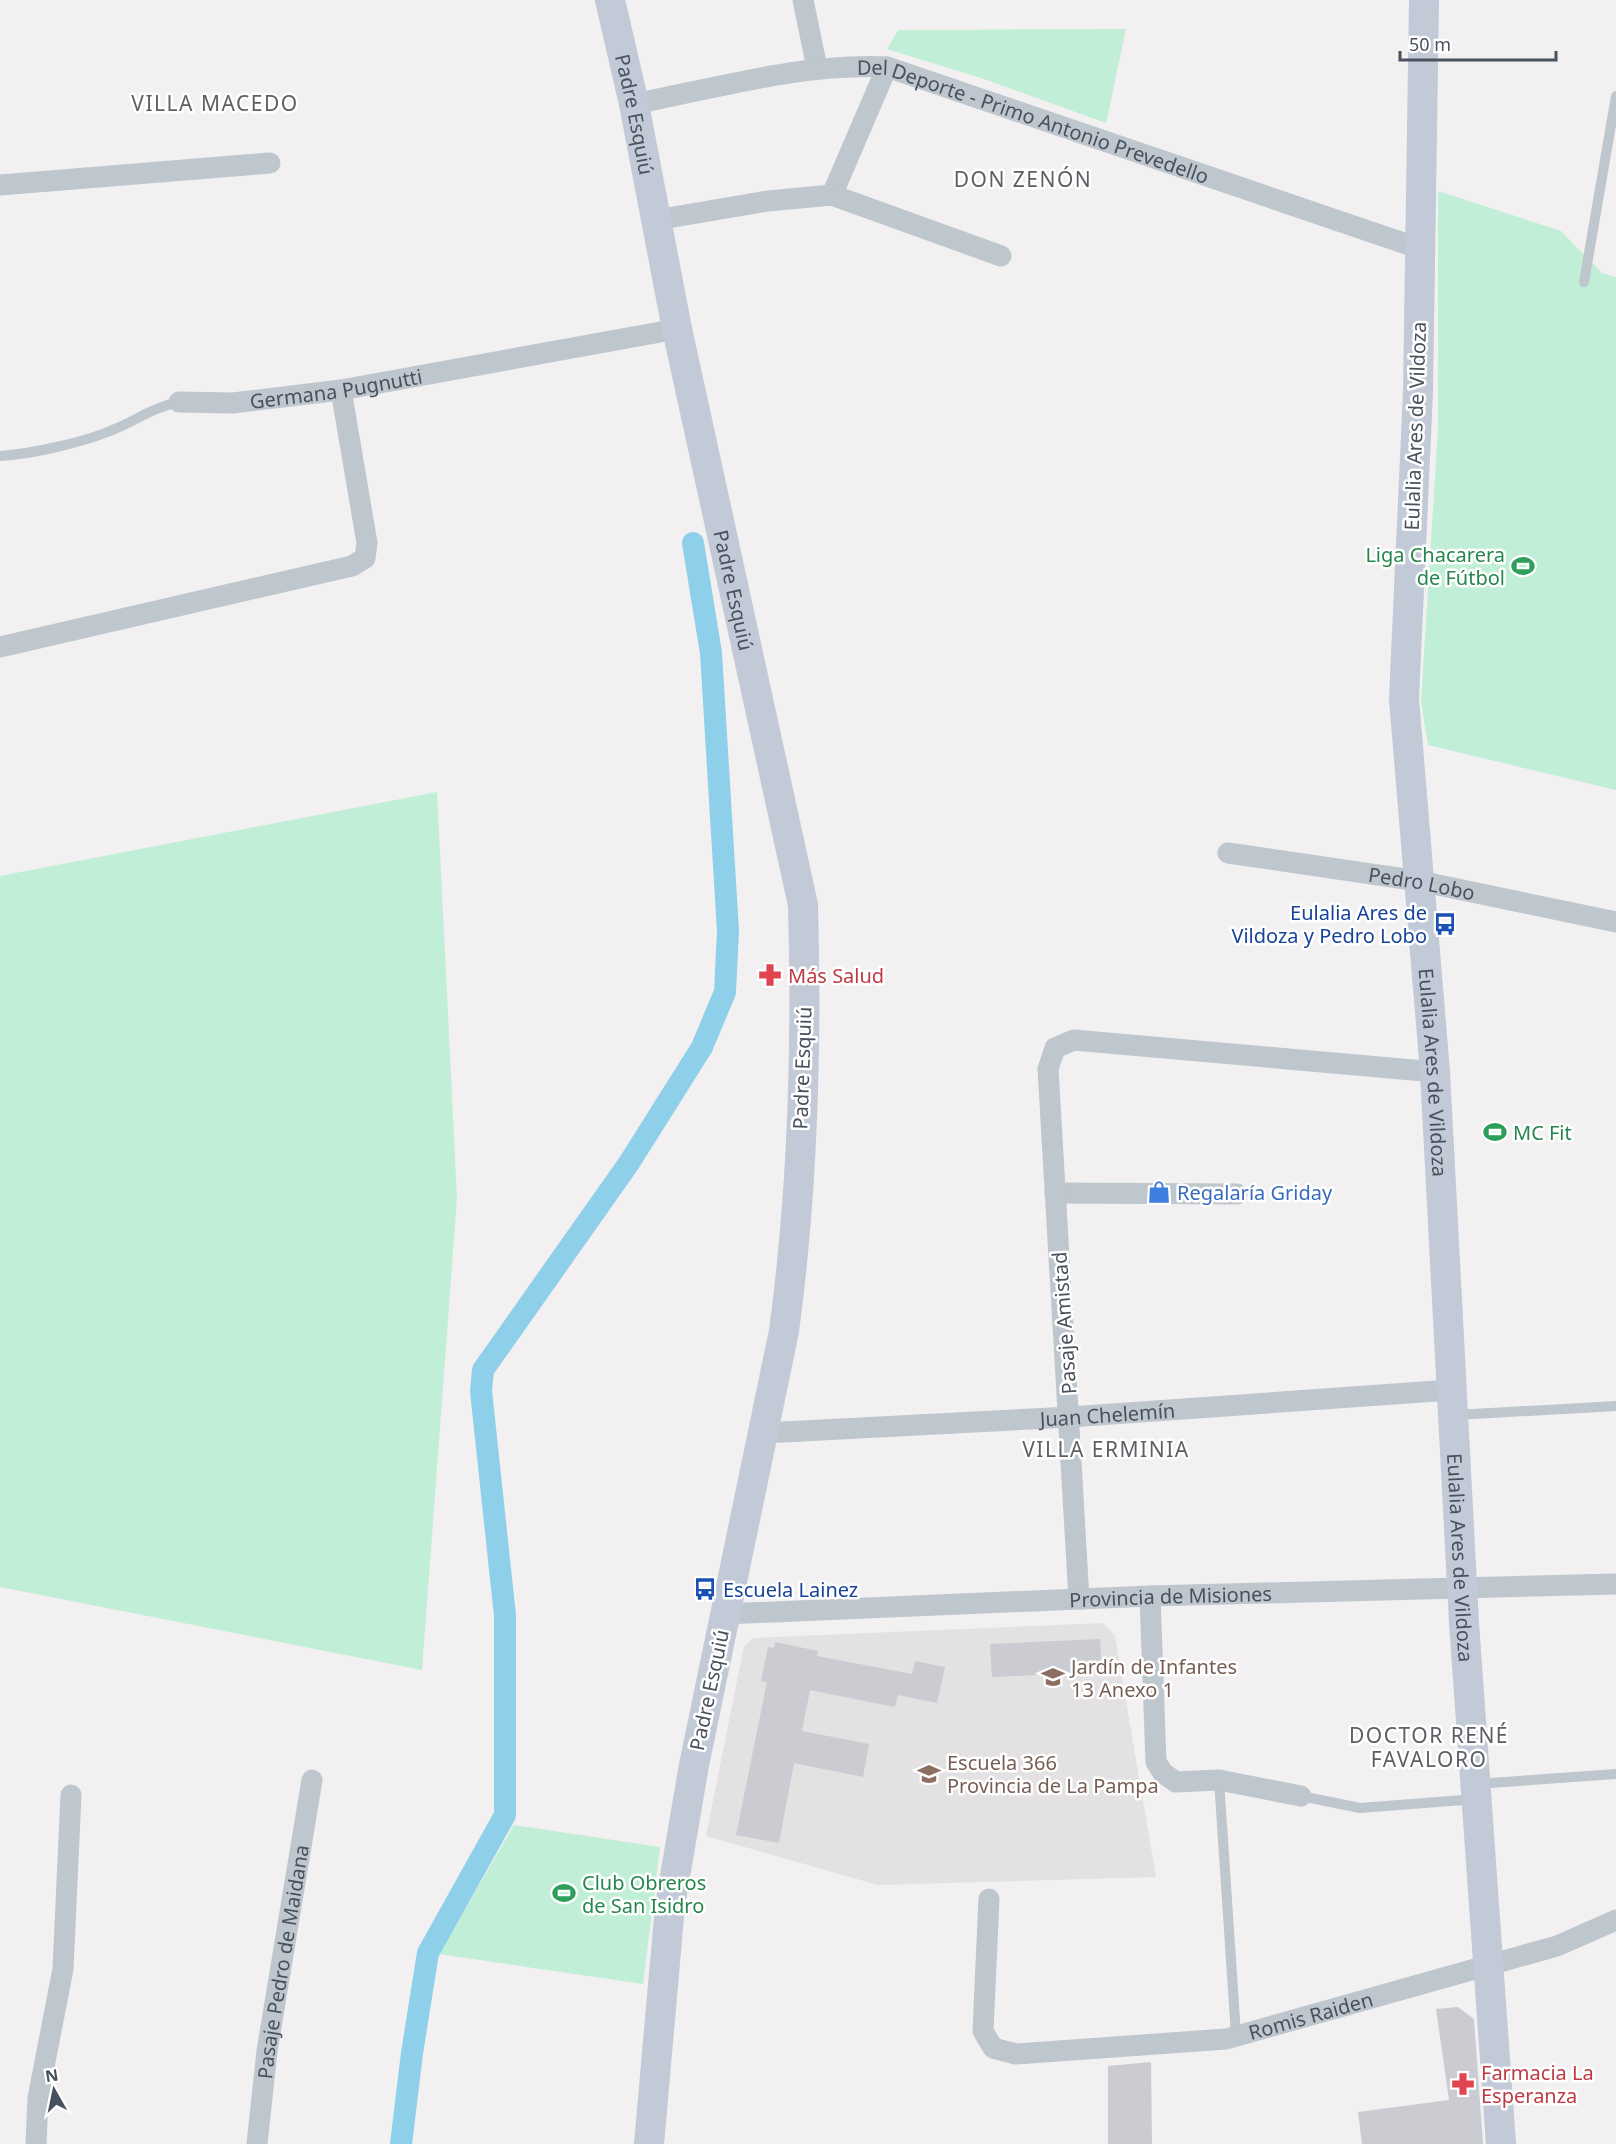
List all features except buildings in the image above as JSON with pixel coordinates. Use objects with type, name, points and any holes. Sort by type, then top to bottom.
[{"type":"street","name":"Padre Esquiú","points":[[610,0],[634,104],[677,329],[803,905],[805,984],[799,1172],[793,1263],[784,1331],[694,1765],[670,1906],[649,2144]]},
{"type":"street","points":[[803,0],[817,68]]},
{"type":"street","name":"Eulalia Ares de Vildoza","points":[[1425,0],[1421,249],[1404,699],[1435,1072],[1461,1589],[1501,2144]]},
{"type":"street","name":"Del Deporte - Primo Antonio Prevedello","points":[[634,104],[817,68],[887,67],[1421,249]]},
{"type":"street","points":[[832,195],[887,67]]},
{"type":"street","points":[[0,185],[270,163]]},
{"type":"street","points":[[656,220],[768,201],[832,195],[1001,256]]},
{"type":"street","name":"Germana Pugnutti","points":[[179,402],[233,403],[341,390],[677,329]]},
{"type":"street","points":[[0,647],[352,566],[365,558],[367,543],[341,390]]},
{"type":"street","name":"Pedro Lobo","points":[[1228,853],[1419,881],[1616,922]]},
{"type":"street","name":"Pasaje Amistad","points":[[1079,1599],[1048,1069],[1055,1048],[1074,1040],[1435,1072]]},
{"type":"street","points":[[1055,1193],[1237,1194]]},
{"type":"street","name":"Juan Chelemín","points":[[764,1433],[1070,1417],[1452,1402]]},
{"type":"street","name":"Provincia de Misiones","points":[[725,1614],[1150,1596],[1616,1584]]},
{"type":"street","points":[[1150,1596],[1156,1762],[1163,1773],[1176,1782],[1219,1780],[1301,1796]]},
{"type":"street","name":"Pasaje Pedro de Maidana","points":[[257,2144],[267,2051],[312,1780]]},
{"type":"street","points":[[36,2144],[38,2098],[63,1969],[71,1795]]},
{"type":"street","name":"Romis Raiden","points":[[989,1899],[983,2031],[993,2049],[1016,2054],[1226,2039],[1557,1946],[1616,1920]]},
{"type":"lane","points":[[1584,282],[1616,96]]},
{"type":"lane","name":"Germana Pugnutti","points":[[0,456],[20,455],[110,432],[155,407],[179,402]]},
{"type":"lane","points":[[1452,1402],[1616,1406]]},
{"type":"lane","points":[[1301,1796],[1360,1808],[1616,1774]]},
{"type":"lane","points":[[1219,1780],[1236,2036]]},
{"type":"shaded area","name":"Escuela 366 Provincia de La Pampa","points":[[1103,1623],[1115,1636],[1156,1877],[878,1885],[706,1836],[744,1646],[753,1638]]},
{"type":"green space","points":[[1126,29],[1106,123],[981,78],[887,49],[898,30]]},
{"type":"green space","name":"Liga Chacarera de Fútbol","points":[[1438,191],[1561,231],[1602,273],[1616,277],[1616,790],[1428,745],[1421,702],[1438,429]]},
{"type":"green space","points":[[437,792],[457,1198],[422,1670],[0,1587],[0,876]]},
{"type":"green space","name":"Club Obreros de San Isidro","points":[[514,1825],[660,1847],[643,1984],[439,1954]]},
{"type":"waterway","points":[[401,2144],[412,2053],[428,1953],[505,1815],[505,1616],[481,1391],[483,1370],[629,1163],[702,1047],[725,992],[728,931],[711,653],[693,543]]},
{"type":"place","name":"Liga Chacarera de Fútbol","points":[[1523,566]]},
{"type":"place","name":"Eulalia Ares de Vildoza y Pedro Lobo","points":[[1445,924]]},
{"type":"place","name":"Más Salud","points":[[770,975]]},
{"type":"place","name":"MC Fit","points":[[1495,1132]]},
{"type":"place","name":"Regalaría Griday","points":[[1159,1192]]},
{"type":"place","name":"Escuela Lainez","points":[[705,1589]]},
{"type":"place","name":"Jardín de Infantes 13 Anexo 1","points":[[1053,1677]]},
{"type":"place","name":"Escuela 366 Provincia de La Pampa","points":[[929,1774]]},
{"type":"place","name":"Club Obreros de San Isidro","points":[[564,1893]]},
{"type":"place","name":"Farmacia La Esperanza","points":[[1463,2084]]},
{"type":"district","name":"VILLA MACEDO","points":[[215,103]]},
{"type":"district","name":"DON ZENÓN","points":[[1023,179]]},
{"type":"district","name":"VILLA ERMINIA","points":[[1106,1449]]},
{"type":"district","name":"DOCTOR RENÉ FAVALORO","points":[[1429,1747]]}]
